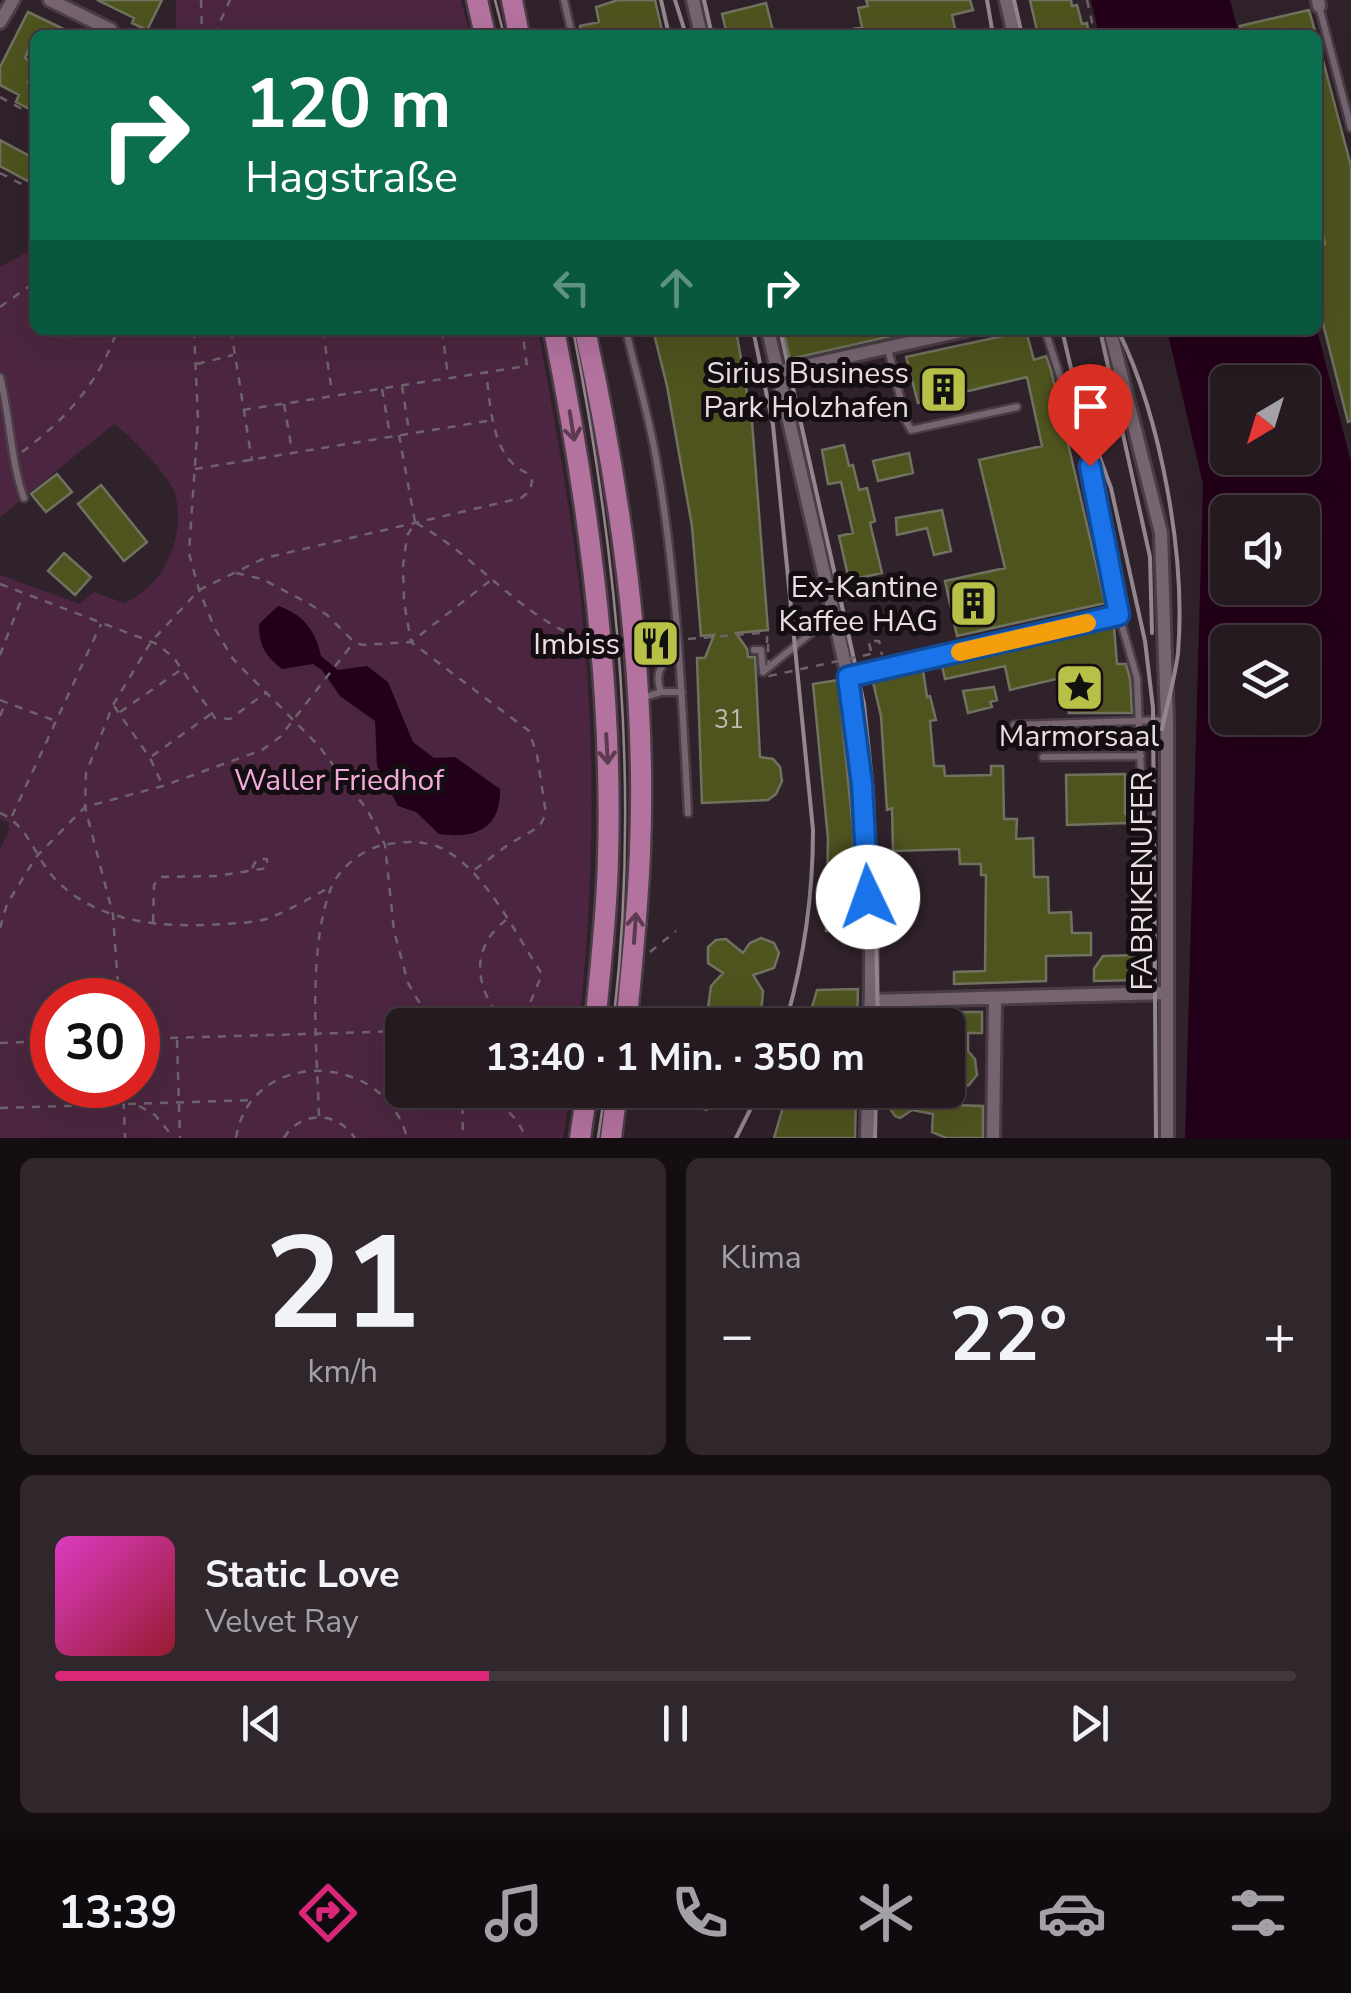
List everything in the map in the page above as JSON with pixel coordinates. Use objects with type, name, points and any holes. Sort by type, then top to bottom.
[{"type":"main road","points":[[477,0],[483,30]]},
{"type":"main road","points":[[512,0],[517,30]]},
{"type":"main road","points":[[555,335],[589,544],[607,754],[606,905],[596,1008]]},
{"type":"main road","points":[[586,335],[618,514],[637,701],[640,850],[627,1008]]},
{"type":"main road","points":[[580,1138],[584,1108]]},
{"type":"main road","points":[[611,1138],[615,1108]]},
{"type":"street","points":[[0,22],[13,0]]},
{"type":"street","points":[[50,0],[111,30]]},
{"type":"street","points":[[693,0],[700,30]]},
{"type":"street","points":[[1006,0],[1013,30]]},
{"type":"street","points":[[769,335],[848,677],[862,784],[871,1008]]},
{"type":"street","points":[[778,372],[944,335]]},
{"type":"street","name":"FABRIKENUFER","points":[[1111,335],[1161,533],[1167,720],[1167,1138]]},
{"type":"street","points":[[848,677],[1119,615]]},
{"type":"street","points":[[871,1001],[1167,992]]},
{"type":"street","points":[[992,1138],[995,1000]]},
{"type":"street","points":[[867,1138],[868,1108]]},
{"type":"lane","points":[[564,0],[571,30]]},
{"type":"lane","points":[[1319,3],[1351,128]]},
{"type":"lane","points":[[627,335],[657,461],[678,644],[688,812]]},
{"type":"lane","points":[[1047,335],[1090,466],[1119,615],[1137,678],[1142,798]]},
{"type":"lane","points":[[887,348],[911,430],[1017,407]]},
{"type":"lane","points":[[0,378],[24,498]]},
{"type":"lane","points":[[754,650],[762,650],[763,672],[834,615]]},
{"type":"lane","points":[[661,692],[658,669],[678,644]]},
{"type":"lane","points":[[637,701],[646,695],[682,692]]},
{"type":"lane","points":[[1014,724],[1167,720]]},
{"type":"lane","points":[[1043,757],[1142,756]]},
{"type":"path","points":[[201,0],[202,30]]},
{"type":"path","points":[[216,30],[230,0]]},
{"type":"path","points":[[1086,0],[1094,30]]},
{"type":"path","points":[[0,97],[30,113]]},
{"type":"path","points":[[0,173],[30,188]]},
{"type":"path","points":[[0,307],[30,286]]},
{"type":"path","points":[[16,456],[88,391],[116,335]]},
{"type":"path","points":[[194,335],[198,420],[189,553],[200,590],[215,629],[233,659],[294,718],[358,797],[385,845],[394,931],[408,983],[419,1002],[428,1008]]},
{"type":"path","points":[[231,335],[252,461]]},
{"type":"path","points":[[324,335],[332,396]]},
{"type":"path","points":[[443,335],[448,378]]},
{"type":"path","points":[[244,410],[527,366],[523,335]]},
{"type":"path","points":[[196,364],[234,354]]},
{"type":"path","points":[[118,978],[112,915],[85,806],[86,773],[113,704],[150,642],[200,590],[234,572],[297,548],[357,539],[521,498],[530,491],[532,481],[528,474],[500,451],[486,372]]},
{"type":"path","points":[[402,386],[409,433]]},
{"type":"path","points":[[382,389],[390,436]]},
{"type":"path","points":[[284,403],[292,454]]},
{"type":"path","points":[[194,469],[494,420]]},
{"type":"path","points":[[399,435],[415,522],[407,536],[404,566],[404,602],[412,642],[529,731],[538,755],[546,814],[540,827],[472,872]]},
{"type":"path","points":[[415,522],[463,554],[520,606],[570,634]]},
{"type":"path","points":[[234,572],[262,579],[308,603],[354,642],[363,645],[412,642],[490,580]]},
{"type":"path","points":[[0,584],[158,644],[182,669],[215,718],[230,718],[268,692]]},
{"type":"path","points":[[0,655],[23,593]]},
{"type":"path","points":[[11,818],[102,623]]},
{"type":"path","points":[[678,644],[760,632],[767,636],[769,676],[872,654],[869,643],[878,640],[885,669]]},
{"type":"path","points":[[0,925],[7,904],[36,856],[85,806],[163,786],[262,750],[280,737],[354,642]]},
{"type":"path","points":[[119,713],[182,669]]},
{"type":"path","points":[[0,716],[3,701],[55,720]]},
{"type":"path","points":[[113,704],[150,758],[163,786]]},
{"type":"path","points":[[150,758],[212,714]]},
{"type":"path","points":[[0,813],[24,830],[36,856],[64,888],[94,908],[153,923],[198,926],[265,919],[332,886],[358,856],[385,845],[420,842],[437,846],[472,872],[542,974],[528,1008]]},
{"type":"path","points":[[153,923],[154,885],[160,877],[217,876],[252,870]]},
{"type":"path","points":[[319,1116],[316,973],[332,886]]},
{"type":"path","points":[[494,1008],[484,995],[480,965],[489,939],[506,920]]},
{"type":"path","points":[[642,955],[676,931]]},
{"type":"path","points":[[160,1038],[385,1032]]},
{"type":"path","points":[[177,1038],[180,1138]]},
{"type":"path","points":[[0,1043],[30,1042]]},
{"type":"path","points":[[236,1138],[237,1128],[254,1100],[272,1084],[318,1069],[342,1072],[365,1081],[398,1113],[407,1138]]},
{"type":"path","points":[[160,1103],[254,1100]]},
{"type":"path","points":[[0,1108],[30,1107]]},
{"type":"path","points":[[124,1108],[125,1138]]},
{"type":"path","points":[[142,1108],[155,1115],[174,1138]]},
{"type":"path","points":[[462,1108],[463,1138]]},
{"type":"path","points":[[507,1108],[519,1121],[526,1138]]},
{"type":"path","points":[[284,1138],[289,1129],[303,1120],[319,1116],[343,1124],[356,1138]]},
{"type":"green space","points":[[176,0],[461,0],[469,30],[176,30]]},
{"type":"green space","name":"Waller Friedhof","points":[[30,251],[30,335],[539,335],[571,527],[589,701],[591,863],[580,1008],[385,1008],[385,1108],[568,1108],[563,1138],[0,1138],[0,849],[9,823],[0,819],[0,575],[80,604],[94,592],[124,603],[151,585],[161,572],[178,526],[175,494],[139,446],[114,424],[0,517],[0,267]]},
{"type":"shaded area","points":[[1091,0],[1230,0],[1238,30],[1098,30]]},
{"type":"shaded area","points":[[1168,335],[1318,335],[1351,462],[1351,1138],[1185,1138],[1203,484]]},
{"type":"shaded area","points":[[278,606],[307,625],[321,656],[338,670],[367,666],[388,682],[413,742],[434,758],[455,757],[500,789],[491,822],[474,833],[439,834],[416,812],[398,806],[377,766],[375,721],[340,696],[322,670],[313,664],[282,669],[264,649],[259,624]]},
{"type":"building","points":[[97,0],[162,0],[147,30],[132,23],[134,18]]},
{"type":"building","points":[[618,0],[655,0],[662,30],[581,30],[580,26],[599,22],[596,7]]},
{"type":"building","points":[[866,0],[970,0],[973,10],[952,15],[955,30],[848,30],[862,27],[858,8],[868,6]]},
{"type":"building","points":[[1030,0],[1071,0],[1088,30],[1037,30]]},
{"type":"building","points":[[766,3],[773,30],[726,30],[722,14]]},
{"type":"building","points":[[1309,10],[1315,30],[1241,30],[1240,26]]},
{"type":"building","points":[[28,12],[66,30],[30,30],[25,58],[30,61],[30,109],[16,102],[19,95],[0,85],[0,67]]},
{"type":"building","points":[[1322,57],[1351,166],[1348,422],[1322,320]]},
{"type":"building","points":[[0,140],[30,156],[30,182],[0,166]]},
{"type":"building","points":[[654,335],[737,335],[752,422],[768,630],[736,633],[748,657],[755,657],[760,757],[773,759],[780,767],[782,781],[768,800],[702,803],[697,658],[705,658],[714,635],[701,636],[692,526]]},
{"type":"building","points":[[784,335],[896,335],[790,359]]},
{"type":"building","points":[[1008,335],[1027,335],[1034,360],[1046,356],[1105,603],[957,636],[945,581],[1005,568],[979,460],[1042,446],[1027,377],[918,403],[906,357]]},
{"type":"building","points":[[844,445],[859,490],[867,488],[875,521],[870,523],[882,573],[849,580],[839,536],[853,533],[841,482],[828,484],[822,450]]},
{"type":"building","points":[[909,453],[913,473],[878,481],[873,461]]},
{"type":"building","points":[[57,474],[72,492],[46,512],[31,494]]},
{"type":"building","points":[[101,485],[147,542],[124,561],[78,504]]},
{"type":"building","points":[[942,510],[951,551],[934,555],[927,528],[897,535],[896,518]]},
{"type":"building","points":[[64,553],[91,577],[75,595],[48,571]]},
{"type":"building","points":[[1114,627],[1117,664],[1126,664],[1130,679],[1132,713],[1069,713],[1060,678],[1010,690],[1005,666],[945,679],[942,666]]},
{"type":"building","points":[[923,670],[936,720],[930,721],[934,766],[944,766],[945,776],[991,775],[991,766],[1003,766],[1004,819],[1017,819],[1016,839],[1033,838],[1034,877],[1048,877],[1049,913],[1071,912],[1072,933],[1091,933],[1091,955],[1046,956],[1046,981],[954,984],[954,972],[985,971],[986,875],[981,875],[981,864],[960,864],[959,849],[893,851],[892,808],[887,810],[881,716],[873,682]]},
{"type":"building","points":[[838,680],[853,830],[854,930],[826,931],[828,839],[813,684]]},
{"type":"building","points":[[994,687],[997,700],[990,702],[992,707],[968,713],[963,691]]},
{"type":"building","points":[[1125,774],[1125,814],[1149,819],[1149,823],[1067,825],[1066,775]]},
{"type":"building","points":[[761,938],[774,943],[779,953],[774,968],[753,975],[763,991],[762,1008],[708,1008],[711,986],[723,973],[708,963],[708,947],[716,940],[726,939],[743,953],[750,943]]},
{"type":"building","points":[[1137,955],[1137,980],[1094,981],[1094,969],[1103,956]]},
{"type":"building","points":[[858,989],[857,1008],[812,1008],[817,990]]},
{"type":"building","points":[[965,1012],[982,1012],[982,1033],[968,1033],[968,1051],[975,1059],[977,1075],[965,1087]]},
{"type":"building","points":[[983,1106],[983,1138],[946,1138],[932,1132],[933,1114],[912,1110],[900,1118],[890,1108]]},
{"type":"building","points":[[783,1108],[856,1108],[855,1138],[774,1138]]},
{"type":"tram line","points":[[495,0],[503,30]]},
{"type":"tram line","points":[[574,335],[602,502],[620,676],[625,850],[615,1008]]},
{"type":"tram line","points":[[598,1138],[602,1108]]},
{"type":"railway","points":[[661,0],[668,30]]},
{"type":"railway","points":[[675,0],[684,30]]},
{"type":"railway","points":[[704,0],[711,30]]},
{"type":"railway","points":[[987,0],[992,30]]},
{"type":"railway","points":[[1014,0],[1021,30]]},
{"type":"railway","points":[[754,335],[773,425],[813,830],[806,929],[789,1008]]},
{"type":"railway","points":[[781,335],[864,704],[873,791],[878,1008]]},
{"type":"railway","points":[[1063,335],[1078,398],[1111,488],[1145,641],[1153,708],[1156,1138]]},
{"type":"railway","points":[[1101,335],[1150,557],[1152,633]]},
{"type":"railway","points":[[1120,335],[1147,404],[1174,531],[1178,653],[1162,729]]},
{"type":"railway","points":[[736,1138],[751,1108]]},
{"type":"railway","points":[[875,1138],[876,1108]]},
{"type":"slow traffic","points":[[960,652],[1087,623]]},
{"type":"place","name":"Sirius Business Park Holzhafen","points":[[944,390]]},
{"type":"place","name":"Ex-Kantine Kaffee HAG","points":[[973,604]]},
{"type":"place","name":"Imbiss","points":[[655,644]]},
{"type":"place","name":"Marmorsaal","points":[[1079,687]]},
{"type":"route","points":[[868,897],[862,784],[848,677],[1119,615],[1090,466]]}]
